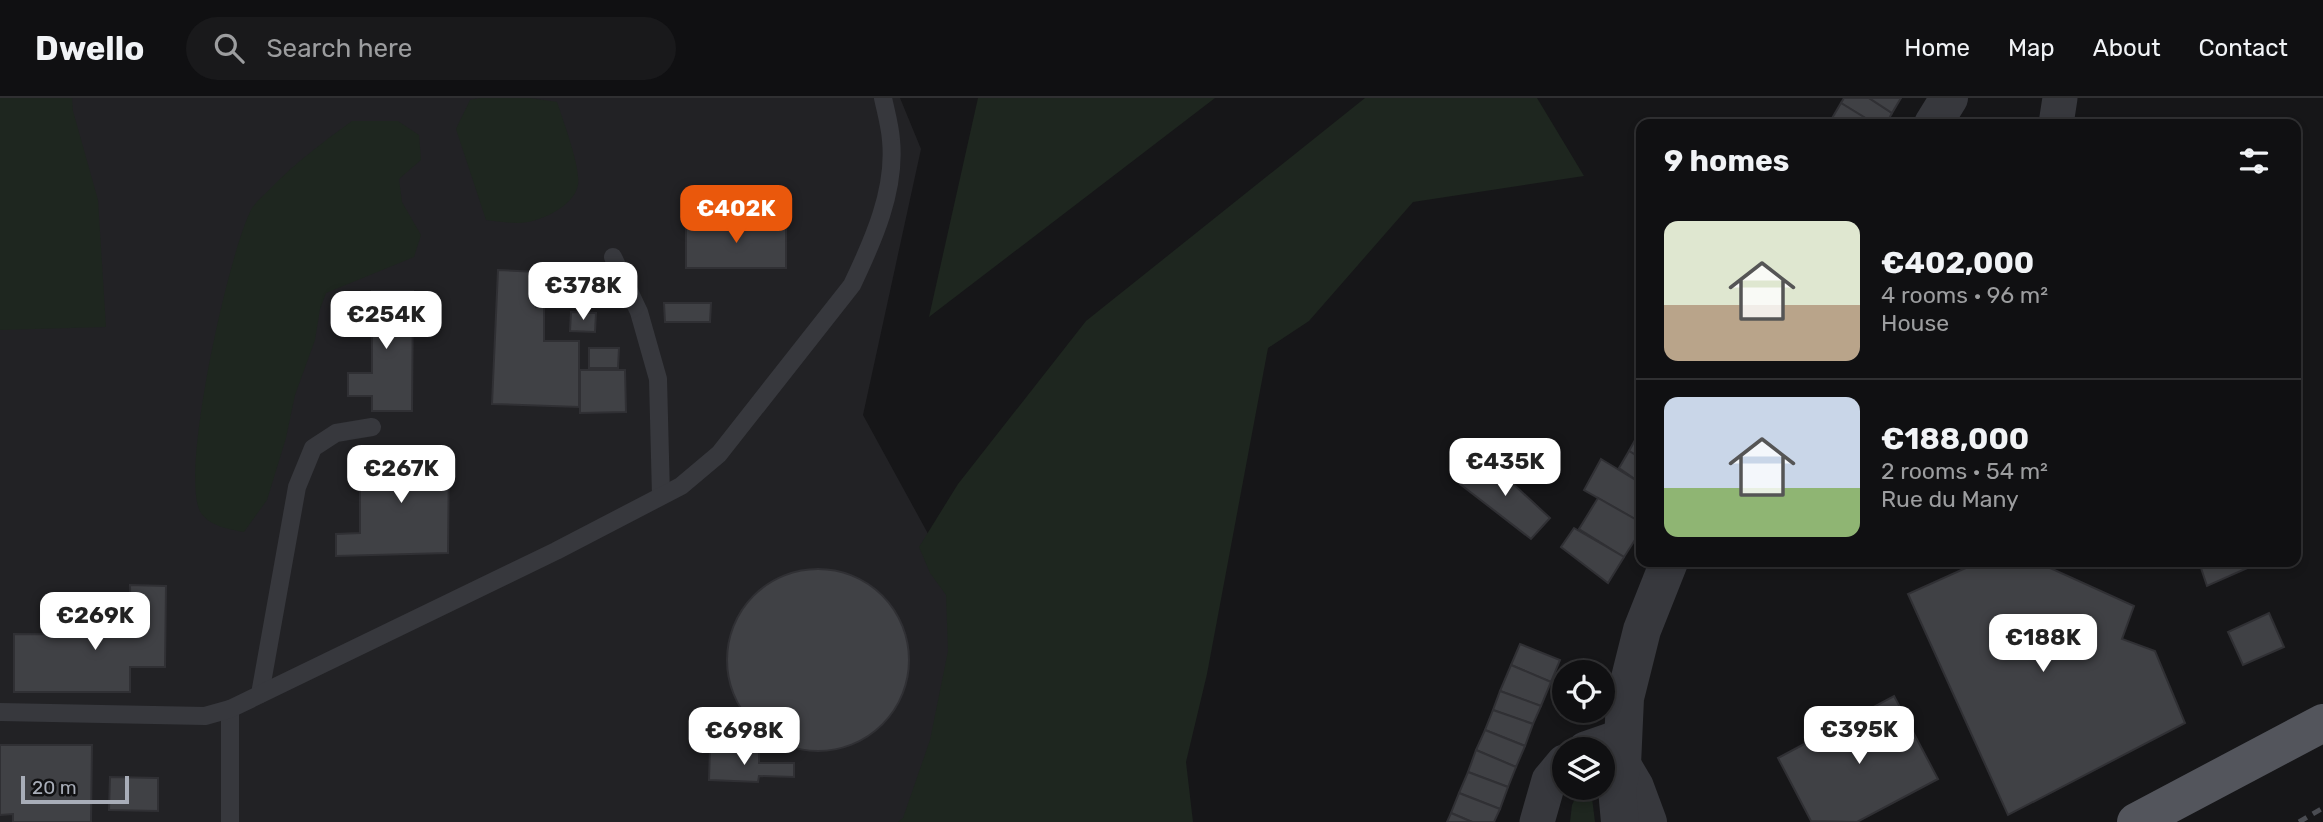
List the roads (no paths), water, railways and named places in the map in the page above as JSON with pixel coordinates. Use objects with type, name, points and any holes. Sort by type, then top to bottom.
[{"type":"main road","points":[[2136,822],[2323,723]]},
{"type":"street","points":[[1936,119],[1949,98]]},
{"type":"street","points":[[2057,119],[2060,98]]},
{"type":"street","points":[[1620,822],[1617,789],[1625,698],[1633,661],[1654,595],[1667,567]]},
{"type":"street","points":[[1615,745],[1622,753],[1648,822]]},
{"type":"street","points":[[1537,822],[1552,776]]},
{"type":"lane","points":[[0,712],[205,716],[230,709],[556,551],[681,486],[719,454],[852,285],[867,253],[889,189],[891,141],[883,98]]},
{"type":"lane","points":[[613,257],[639,312],[658,379],[661,496]]},
{"type":"lane","points":[[260,694],[297,487],[313,448],[337,433],[372,427]]},
{"type":"lane","points":[[230,709],[230,822]]},
{"type":"railway","points":[[2299,822],[2323,808]]}]
